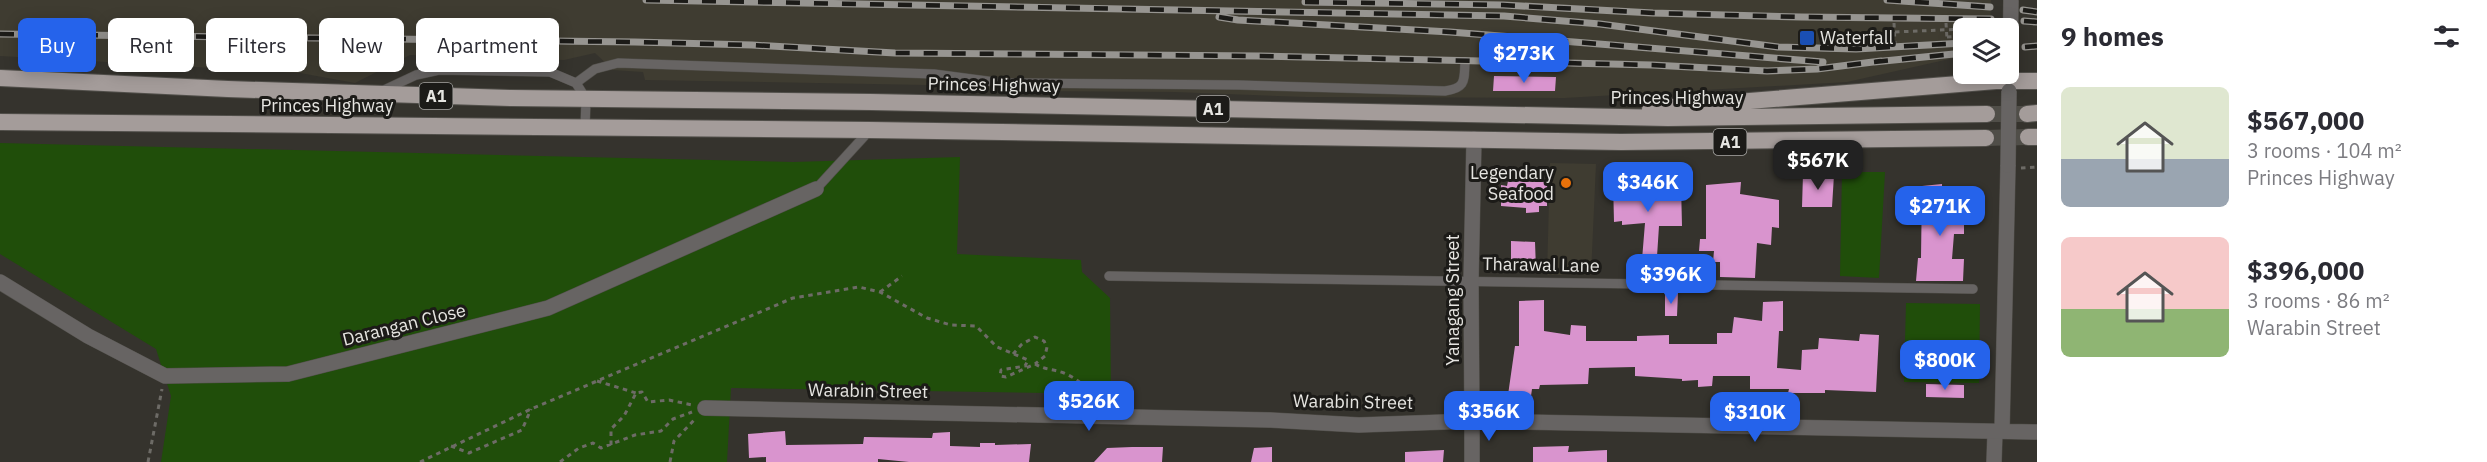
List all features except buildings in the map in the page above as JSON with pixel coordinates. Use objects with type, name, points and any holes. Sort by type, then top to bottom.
[{"type":"highway","name":"Princes Highway","points":[[0,78],[375,94],[586,99],[1668,118],[1987,114]]},
{"type":"highway","points":[[1554,116],[2009,86],[2037,81]]},
{"type":"highway","name":"Princes Highway","points":[[0,122],[870,130],[1754,142],[1986,138]]},
{"type":"street","points":[[2011,0],[2011,18]]},
{"type":"street","points":[[1994,462],[1999,432],[2012,166],[2009,86]]},
{"type":"street","name":"Yanagang Street","points":[[1473,462],[1471,281],[1474,139]]},
{"type":"street","name":"Darangan Close","points":[[0,282],[88,336],[165,376],[288,374],[548,308],[816,189]]},
{"type":"street","name":"Warabin Street","points":[[705,408],[1270,420],[1359,425],[1472,421],[2037,432]]},
{"type":"lane","points":[[576,83],[595,69],[618,63],[934,74],[1002,83],[1445,91],[1457,89],[1464,82],[1465,62]]},
{"type":"lane","points":[[375,94],[416,75],[439,70],[550,72],[576,83],[586,99],[585,128]]},
{"type":"lane","points":[[816,189],[870,130]]},
{"type":"lane","name":"Tharawal Lane","points":[[1109,276],[1973,289]]},
{"type":"path","points":[[1894,23],[1895,45]]},
{"type":"path","points":[[1946,23],[1947,38],[1953,37]]},
{"type":"path","points":[[1894,33],[1953,30]]},
{"type":"path","points":[[2012,166],[2037,167]]},
{"type":"path","points":[[880,291],[902,276]]},
{"type":"path","points":[[420,462],[531,409],[793,298],[859,286],[880,291],[927,318],[951,325],[976,326],[997,347],[1013,354],[1028,360],[1025,366],[1001,370],[1000,376],[1006,377],[1035,364],[1045,356],[1047,347],[1044,341],[1035,337],[1022,344],[1013,354]]},
{"type":"path","points":[[1035,364],[1046,371],[1062,373],[1088,388],[1114,416]]},
{"type":"path","points":[[148,462],[165,376]]},
{"type":"path","points":[[596,381],[636,393],[642,392],[648,402],[669,400],[705,408]]},
{"type":"path","points":[[611,445],[611,429],[624,416],[636,393]]},
{"type":"path","points":[[560,462],[579,448],[593,443],[601,448],[635,435],[661,431],[673,419],[705,408]]},
{"type":"path","points":[[670,462],[674,441],[705,408]]},
{"type":"path","points":[[451,446],[469,453],[522,430],[531,409]]},
{"type":"shaded area","points":[[0,0],[1991,0],[1990,18],[1953,18],[1953,58],[1847,82],[1564,98],[1306,97],[1174,92],[1027,91],[927,85],[645,80],[643,72],[613,70],[595,53],[559,60],[559,18],[416,18],[416,55],[404,58],[404,18],[319,18],[319,72],[377,72],[355,83],[282,72],[307,72],[307,18],[206,18],[206,68],[194,67],[194,18],[108,18],[108,62],[96,61],[96,18],[18,18],[18,57],[0,56]]},
{"type":"shaded area","points":[[1550,163],[1596,164],[1591,275],[1547,275]]},
{"type":"green space","points":[[0,143],[793,162],[960,157],[957,254],[1081,260],[1082,272],[1110,298],[1111,394],[731,388],[727,462],[161,462],[171,396],[156,349],[0,254]]},
{"type":"green space","points":[[1842,172],[1885,172],[1879,278],[1840,276]]},
{"type":"green space","points":[[1906,303],[1980,304],[1979,383],[1904,382]]},
{"type":"tunnel","points":[[1987,114],[2027,114]]},
{"type":"tunnel","points":[[1986,138],[2028,137]]},
{"type":"railway","points":[[646,0],[1504,16],[1600,24],[1778,47],[1856,49],[1953,44]]},
{"type":"railway","points":[[1887,0],[1990,7]]},
{"type":"railway","points":[[1305,2],[1503,5],[1653,13],[1801,17],[1953,19]]},
{"type":"railway","points":[[2023,10],[2037,12]]},
{"type":"railway","points":[[1219,17],[1450,32],[1823,62]]},
{"type":"railway","points":[[2024,21],[2037,22]]},
{"type":"railway","points":[[0,34],[635,42],[752,45],[895,53],[1260,56],[1652,65],[1767,71],[1817,69],[1881,61]]},
{"type":"railway","points":[[2025,47],[2037,46]]},
{"type":"railway","points":[[1874,62],[1953,54]]},
{"type":"place","name":"Waterfall","points":[[1807,38]]},
{"type":"place","name":"Legendary Seafood","points":[[1566,183]]}]
